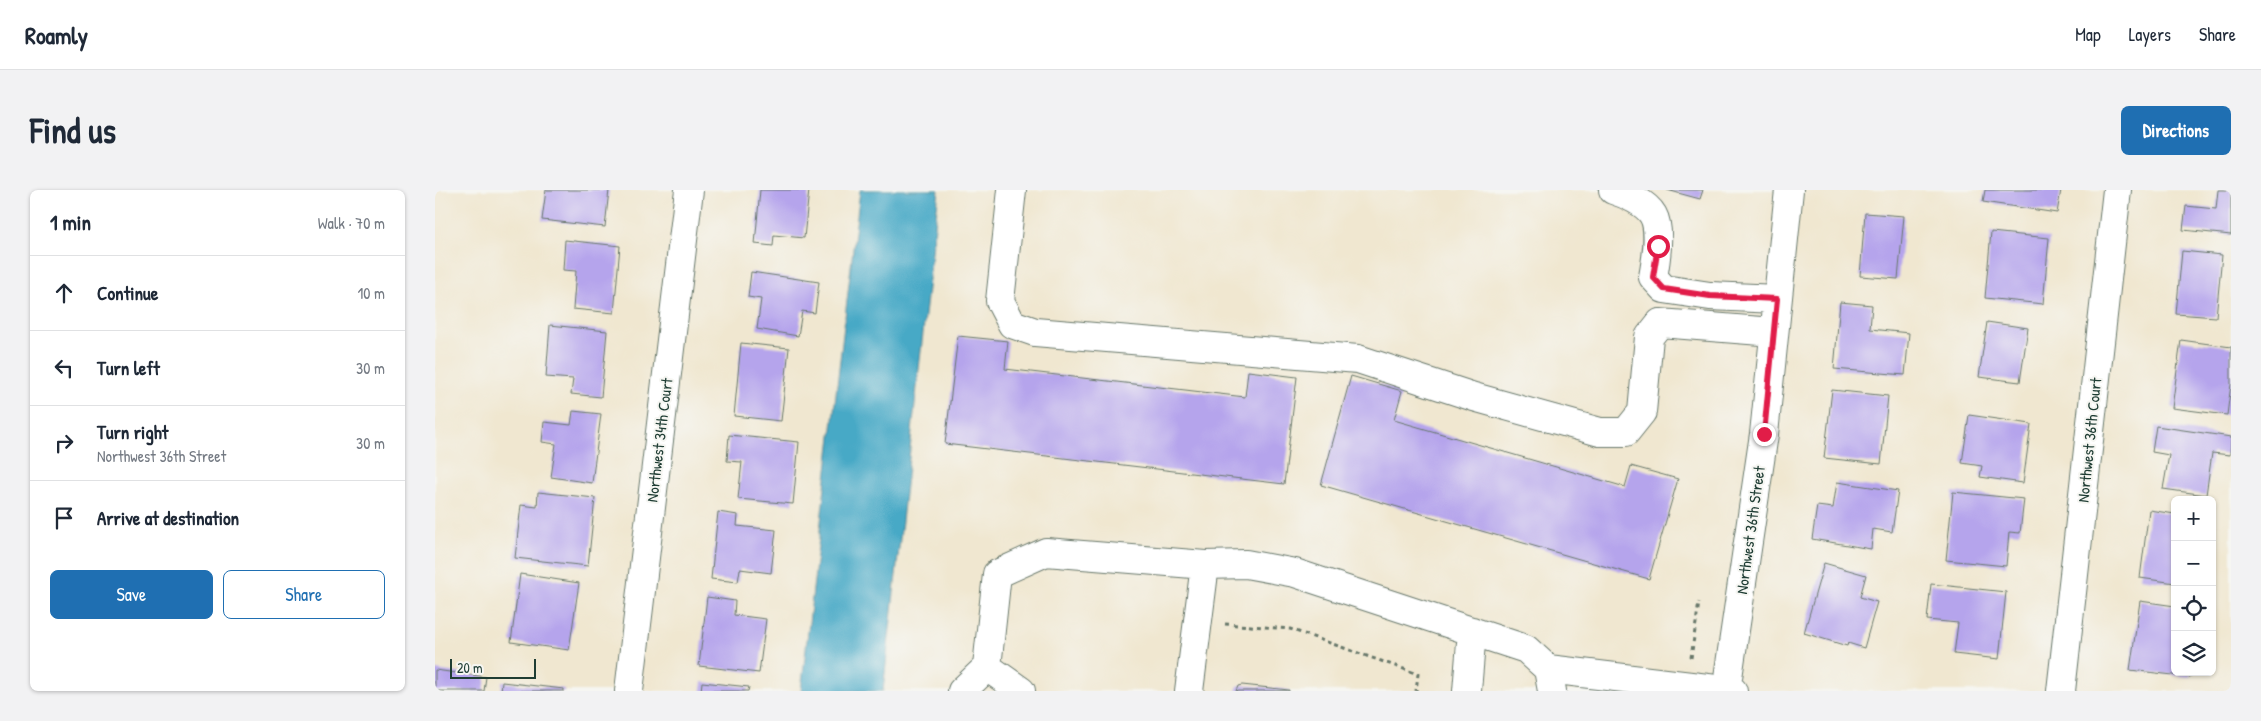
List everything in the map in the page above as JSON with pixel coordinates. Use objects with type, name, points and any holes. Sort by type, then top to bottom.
[{"type":"street","name":"Northwest 34th Court","points":[[629,691],[689,190]]},
{"type":"street","points":[[1012,190],[1000,301],[1012,324],[1035,332],[1358,359],[1474,396],[1600,432],[1626,432],[1643,412],[1649,336],[1660,323],[1774,332]]},
{"type":"street","points":[[1613,190],[1631,196],[1653,214],[1658,246],[1653,277],[1664,289],[1710,296],[1777,299]]},
{"type":"street","name":"Northwest 36th Street","points":[[1728,691],[1764,434],[1789,190]]},
{"type":"street","name":"Northwest 36th Court","points":[[2061,691],[2117,190]]},
{"type":"street","points":[[962,691],[987,667],[997,574],[1046,552],[1205,565],[1246,564],[1295,573],[1526,649],[1550,680],[1687,685],[1728,691]]},
{"type":"street","points":[[1189,691],[1205,565]]},
{"type":"street","points":[[1467,691],[1472,632]]},
{"type":"street","points":[[987,667],[1021,691]]},
{"type":"path","points":[[1687,685],[1699,602]]},
{"type":"path","points":[[1197,622],[1290,629],[1418,674],[1416,691]]},
{"type":"water","points":[[860,190],[939,190],[883,691],[801,691]]},
{"type":"building","points":[[546,190],[609,190],[605,227],[542,220]]},
{"type":"building","points":[[760,190],[809,190],[804,238],[774,235],[773,246],[755,244]]},
{"type":"building","points":[[1667,190],[1703,190],[1700,199]]},
{"type":"building","points":[[1985,190],[2061,190],[2057,213],[1983,202]]},
{"type":"building","points":[[2218,190],[2231,190],[2231,235],[2183,230],[2186,206],[2216,209]]},
{"type":"building","points":[[1865,213],[1904,216],[1898,279],[1860,276]]},
{"type":"building","points":[[1991,232],[2049,238],[2043,304],[1985,298]]},
{"type":"building","points":[[565,240],[620,246],[614,313],[573,309],[576,271],[563,270]]},
{"type":"building","points":[[2182,251],[2222,255],[2216,317],[2176,314]]},
{"type":"building","points":[[751,272],[819,282],[815,313],[802,311],[798,336],[757,329],[761,299],[748,297]]},
{"type":"building","points":[[1840,302],[1872,305],[1870,329],[1909,333],[1905,375],[1834,369]]},
{"type":"building","points":[[1987,322],[2028,328],[2020,382],[1979,377]]},
{"type":"building","points":[[550,325],[607,331],[601,397],[571,394],[573,379],[546,377]]},
{"type":"building","points":[[958,336],[1008,341],[1005,369],[1245,397],[1248,371],[1297,377],[1284,484],[945,444]]},
{"type":"building","points":[[2181,340],[2231,347],[2231,384],[2227,415],[2172,408]]},
{"type":"building","points":[[741,343],[789,348],[781,421],[734,416]]},
{"type":"building","points":[[1351,376],[1402,391],[1394,420],[1625,487],[1631,466],[1678,479],[1649,579],[1321,485]]},
{"type":"building","points":[[1832,390],[1888,396],[1881,464],[1824,458]]},
{"type":"building","points":[[573,411],[601,414],[592,483],[551,477],[556,444],[542,442],[544,422],[571,425]]},
{"type":"building","points":[[1969,415],[2031,424],[2023,483],[1980,477],[1982,466],[1962,463]]},
{"type":"building","points":[[2156,426],[2231,437],[2230,455],[2212,453],[2206,495],[2163,489],[2169,455],[2152,452]]},
{"type":"building","points":[[729,435],[799,442],[793,504],[738,499],[742,462],[727,461]]},
{"type":"building","points":[[1837,482],[1898,491],[1892,532],[1873,529],[1871,549],[1812,539],[1817,506],[1833,508]]},
{"type":"building","points":[[538,492],[595,498],[588,566],[515,558],[521,505],[537,507]]},
{"type":"building","points":[[1953,492],[2024,499],[2020,533],[2009,532],[2006,566],[1946,560]]},
{"type":"building","points":[[2149,510],[2171,513],[2171,582],[2140,578]]},
{"type":"building","points":[[718,512],[738,515],[737,526],[776,530],[771,573],[740,569],[738,582],[711,579]]},
{"type":"building","points":[[1824,563],[1866,575],[1860,597],[1877,602],[1864,648],[1848,643],[1847,646],[1804,633]]},
{"type":"building","points":[[520,574],[579,583],[569,650],[511,642]]},
{"type":"building","points":[[1931,584],[2006,592],[1999,659],[1954,654],[1958,623],[1927,620]]},
{"type":"building","points":[[707,597],[735,601],[734,615],[766,619],[759,673],[699,666]]},
{"type":"building","points":[[2140,601],[2171,605],[2171,675],[2130,670]]},
{"type":"building","points":[[435,670],[486,677],[484,691],[435,691]]},
{"type":"building","points":[[502,682],[564,689],[564,691],[501,691]]},
{"type":"building","points":[[702,682],[749,687],[748,691],[701,691]]},
{"type":"building","points":[[1238,686],[1289,691],[1236,691]]},
{"type":"route","points":[[1658,246],[1653,277],[1664,289],[1710,296],[1777,299],[1764,434]]}]
